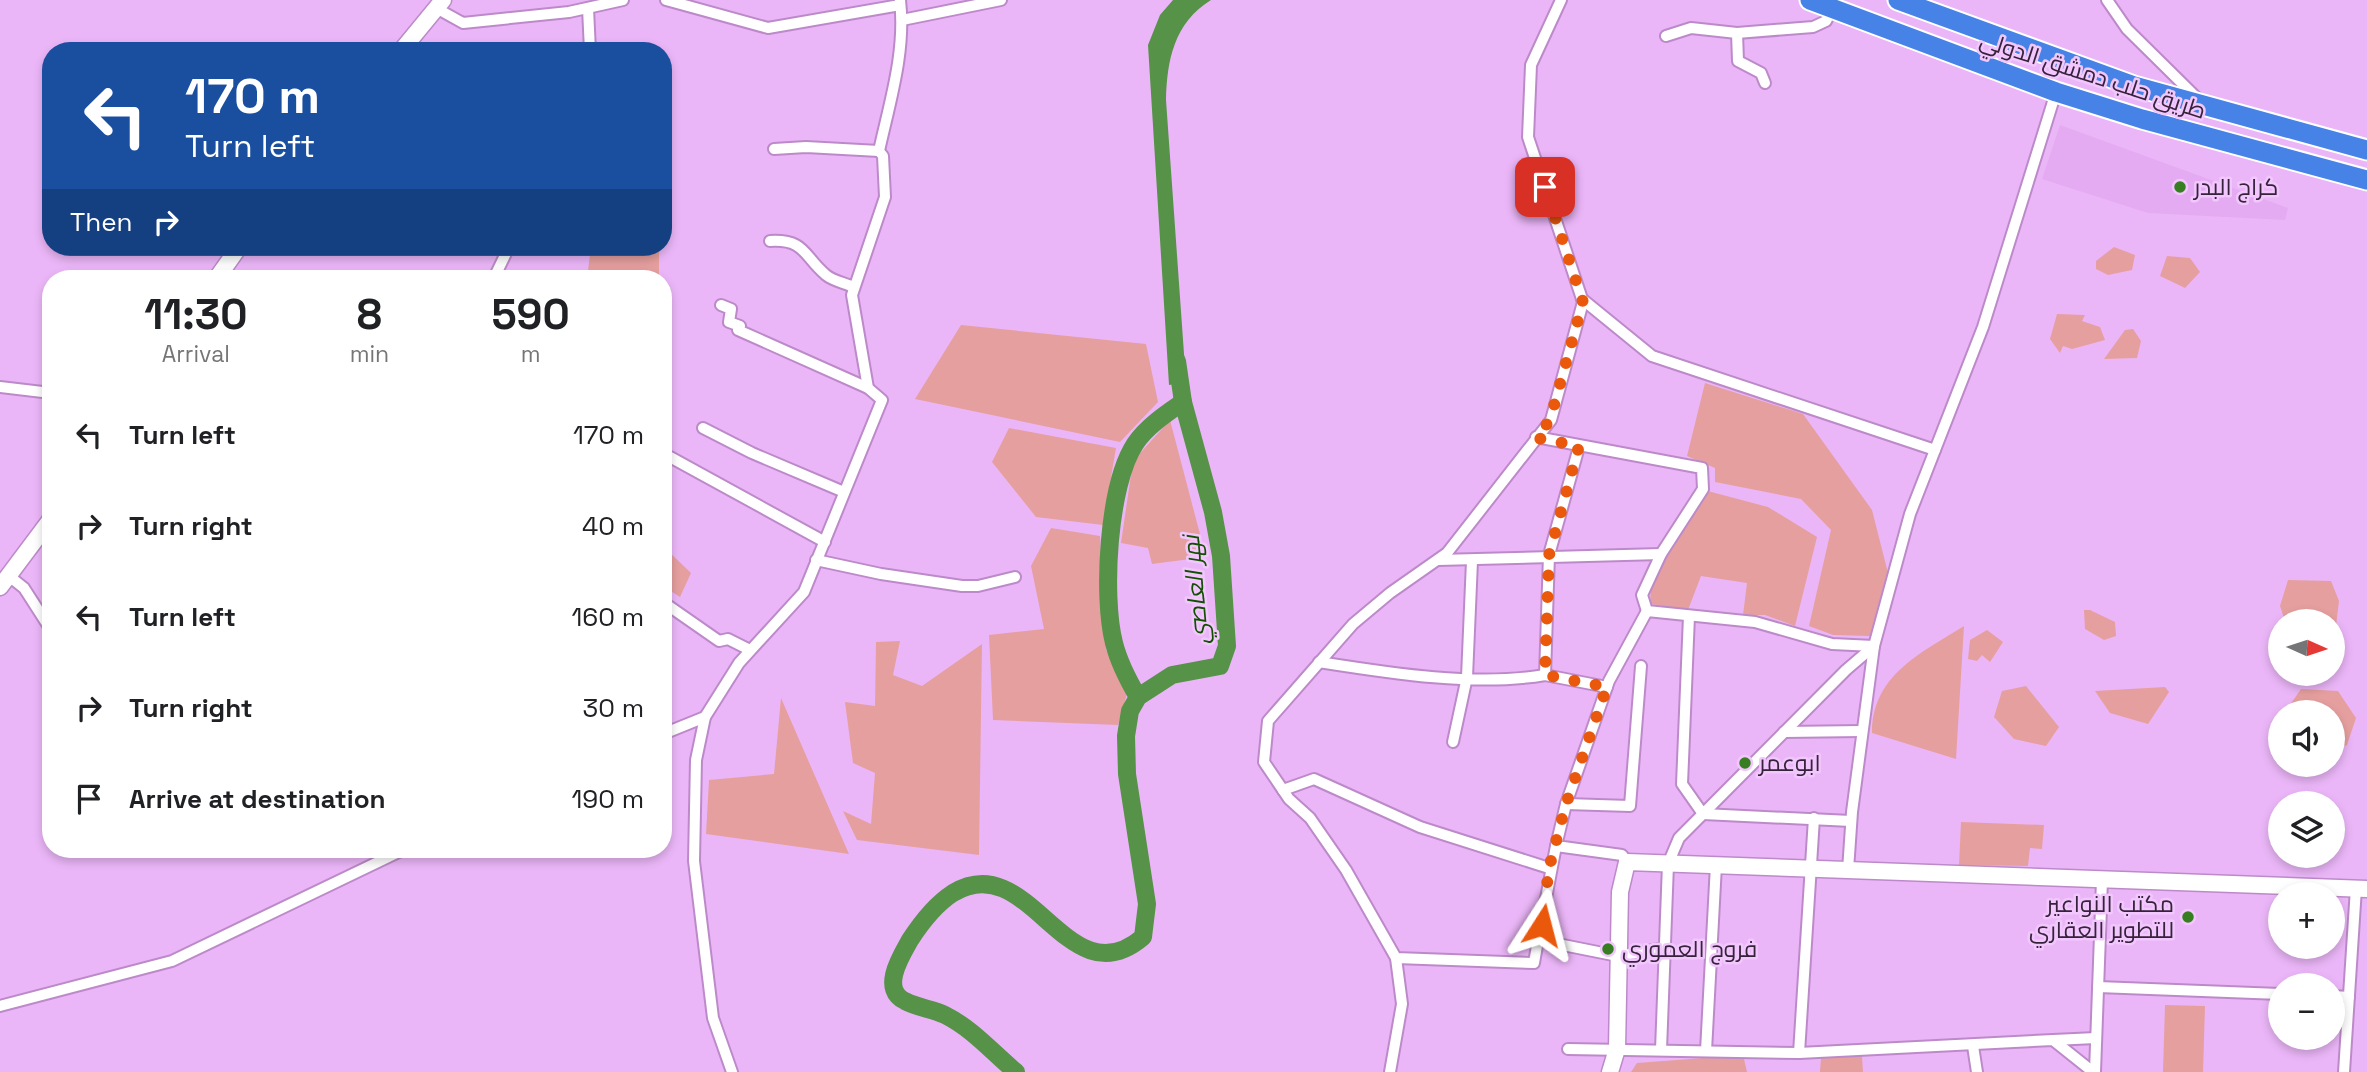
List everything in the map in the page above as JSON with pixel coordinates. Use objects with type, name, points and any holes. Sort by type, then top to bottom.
[{"type":"highway","name":"طريق حلب دمشق الدولي","points":[[1810,0],[2056,92],[2142,119],[2367,180]]},
{"type":"highway","points":[[1898,0],[2134,86],[2367,150]]},
{"type":"street","points":[[408,42],[439,4],[463,23],[589,8],[623,0]]},
{"type":"street","points":[[666,0],[768,28],[900,2],[902,20],[898,65],[879,151]]},
{"type":"street","points":[[902,20],[1001,0]]},
{"type":"street","points":[[1390,1072],[1402,1004],[1396,958],[1346,870],[1310,818],[1283,790],[1264,762],[1268,721],[1319,662],[1372,608],[1447,553],[1550,420],[1569,358],[1582,299],[1528,137],[1531,65],[1561,0]]},
{"type":"street","points":[[2107,0],[2127,29],[2206,106]]},
{"type":"street","points":[[589,8],[590,42]]},
{"type":"street","points":[[1666,36],[1691,28],[1737,33],[1813,27],[1826,21],[1832,9]]},
{"type":"street","points":[[1737,33],[1738,61],[1761,74],[1765,83]]},
{"type":"street","points":[[1848,870],[1851,821],[1874,646],[1910,514],[2009,251],[2056,92]]},
{"type":"street","points":[[774,149],[806,147],[879,151],[883,156],[885,197],[853,287],[868,387]]},
{"type":"street","points":[[770,242],[789,240],[801,247],[828,277],[853,287]]},
{"type":"street","points":[[1582,299],[1653,356],[1935,450]]},
{"type":"street","points":[[721,305],[731,309],[729,322],[740,326],[738,330],[868,387],[882,400],[804,592],[750,650],[705,717],[696,760],[694,861],[713,1017],[732,1072]]},
{"type":"street","points":[[0,387],[42,392]]},
{"type":"street","points":[[703,428],[752,453],[844,492]]},
{"type":"street","points":[[1396,958],[1535,963],[1546,909],[1549,868],[1566,804],[1607,687],[1647,611],[1642,594],[1661,554],[1703,489],[1702,468],[1536,438]]},
{"type":"street","points":[[1545,675],[1549,555],[1579,446]]},
{"type":"street","points":[[672,458],[825,542]]},
{"type":"street","points":[[42,535],[5,581],[24,588],[42,616]]},
{"type":"street","points":[[1438,559],[1472,561],[1549,555],[1661,554]]},
{"type":"street","points":[[816,560],[881,574],[962,586],[978,586],[1015,577]]},
{"type":"street","points":[[1453,742],[1466,677],[1472,561]]},
{"type":"street","points":[[672,608],[719,641],[728,639],[750,650]]},
{"type":"street","points":[[1647,611],[1755,622],[1832,644],[1874,646]]},
{"type":"street","points":[[1689,617],[1682,784],[1703,814]]},
{"type":"street","points":[[1661,1050],[1668,864],[1679,838],[1874,646]]},
{"type":"street","points":[[1319,662],[1401,675],[1525,678],[1545,675],[1607,687]]},
{"type":"street","points":[[1566,804],[1630,806],[1641,666]]},
{"type":"street","points":[[672,730],[705,717]]},
{"type":"street","points":[[1784,732],[1863,731]]},
{"type":"street","points":[[1283,790],[1314,779],[1420,827],[1549,868]]},
{"type":"street","points":[[1703,814],[1851,821]]},
{"type":"street","points":[[1799,1053],[1814,818]]},
{"type":"street","points":[[1556,846],[1622,855],[1627,862],[1620,892],[1617,1049],[1610,1072]]},
{"type":"street","points":[[0,1006],[172,961],[386,858]]},
{"type":"street","points":[[1627,862],[2361,888],[2344,1072]]},
{"type":"street","points":[[1706,1051],[1716,865]]},
{"type":"street","points":[[2094,1072],[2102,880]]},
{"type":"street","points":[[1538,940],[1618,956],[1665,948]]},
{"type":"street","points":[[2098,987],[2268,994]]},
{"type":"street","points":[[2345,997],[2349,997]]},
{"type":"street","points":[[1568,1049],[1799,1053],[2096,1038]]},
{"type":"street","points":[[2053,1040],[2094,1072]]},
{"type":"street","points":[[1973,1046],[1977,1072]]},
{"type":"shaded area","points":[[1173,0],[1211,0],[1198,9],[1181,31],[1168,71],[1166,100],[1186,382],[1169,385],[1148,45],[1160,15]]},
{"type":"shaded area","points":[[2060,125],[2288,208],[2285,220],[2148,213],[2042,179]]},
{"type":"shaded area","points":[[2114,247],[2135,255],[2132,270],[2108,275],[2096,269],[2096,261]]},
{"type":"shaded area","points":[[590,256],[659,256],[659,270],[588,270]]},
{"type":"shaded area","points":[[2167,256],[2190,258],[2200,272],[2185,288],[2160,276]]},
{"type":"shaded area","points":[[2057,314],[2085,315],[2082,321],[2100,327],[2105,340],[2072,349],[2063,346],[2060,353],[2050,339]]},
{"type":"shaded area","points":[[961,325],[1146,344],[1158,402],[1120,442],[915,399]]},
{"type":"shaded area","points":[[2133,329],[2141,341],[2137,358],[2104,359],[2125,330]]},
{"type":"shaded area","points":[[1705,383],[1803,414],[1872,510],[1888,573],[1870,636],[1833,635],[1809,626],[1831,530],[1801,499],[1715,482],[1715,468],[1687,456]]},
{"type":"shaded area","points":[[1170,420],[1206,557],[1152,564],[1148,548],[1121,543],[1133,461]]},
{"type":"shaded area","points":[[1009,428],[1116,448],[1103,525],[1036,517],[992,462]]},
{"type":"shaded area","points":[[1704,490],[1768,507],[1817,537],[1795,626],[1765,615],[1743,615],[1747,583],[1701,576],[1688,610],[1651,604],[1654,577],[1661,561]]},
{"type":"shaded area","points":[[1051,528],[1100,536],[1106,650],[1129,687],[1118,725],[993,720],[989,635],[1044,629],[1031,566]]},
{"type":"shaded area","points":[[672,555],[691,573],[680,597],[672,592]]},
{"type":"shaded area","points":[[2288,580],[2331,581],[2339,601],[2338,609],[2281,609]]},
{"type":"shaded area","points":[[2084,610],[2090,610],[2115,622],[2116,636],[2104,640],[2085,629]]},
{"type":"shaded area","points":[[1964,626],[1956,759],[1872,733],[1874,713],[1880,696],[1890,681],[1916,656]]},
{"type":"shaded area","points":[[1987,630],[2003,642],[1990,662],[1982,655],[1977,661],[1968,659],[1970,640]]},
{"type":"shaded area","points":[[900,641],[893,675],[922,686],[982,644],[979,855],[857,840],[843,811],[871,824],[875,773],[853,763],[845,702],[875,706],[876,642]]},
{"type":"shaded area","points":[[2026,686],[2059,727],[2046,746],[2014,739],[1994,717],[2002,691]]},
{"type":"shaded area","points":[[2165,687],[2169,692],[2148,724],[2110,713],[2095,691]]},
{"type":"shaded area","points":[[2301,689],[2338,691],[2344,700],[2293,700]]},
{"type":"shaded area","points":[[781,698],[849,854],[706,834],[709,780],[774,774]]},
{"type":"shaded area","points":[[2345,702],[2356,718],[2345,746]]},
{"type":"shaded area","points":[[1961,822],[2044,825],[2042,849],[2030,848],[2028,866],[1959,865]]},
{"type":"shaded area","points":[[2165,1005],[2205,1006],[2203,1072],[2163,1072]]},
{"type":"shaded area","points":[[1743,1055],[1747,1072],[1631,1072],[1637,1063]]},
{"type":"shaded area","points":[[1862,1056],[1863,1072],[1820,1072],[1821,1057]]},
{"type":"waterway","name":"نهر العاصي","points":[[1016,1072],[974,1034],[955,1021],[898,996],[894,989],[895,972],[910,940],[935,908],[953,893],[980,884],[1004,889],[1027,903],[1070,939],[1092,951],[1116,952],[1143,937],[1147,904],[1127,774],[1126,736],[1130,711],[1138,697],[1172,675],[1220,666],[1227,646],[1221,556],[1213,512],[1183,402],[1177,361]]},
{"type":"waterway","points":[[1138,697],[1118,657],[1110,623],[1108,570],[1113,513],[1126,462],[1135,444],[1151,426],[1183,402]]},
{"type":"place","name":"كراج البدر","points":[[2180,187]]},
{"type":"place","name":"ابوعمر","points":[[1745,763]]},
{"type":"place","name":"مكتب النواعير للتطوير العقاري","points":[[2188,917]]},
{"type":"place","name":"فروج العموري","points":[[1608,949]]},
{"type":"route","points":[[1542,925],[1549,868],[1566,804],[1607,687],[1545,675],[1549,555],[1579,446],[1536,438],[1550,420],[1583,302],[1545,187]]}]
